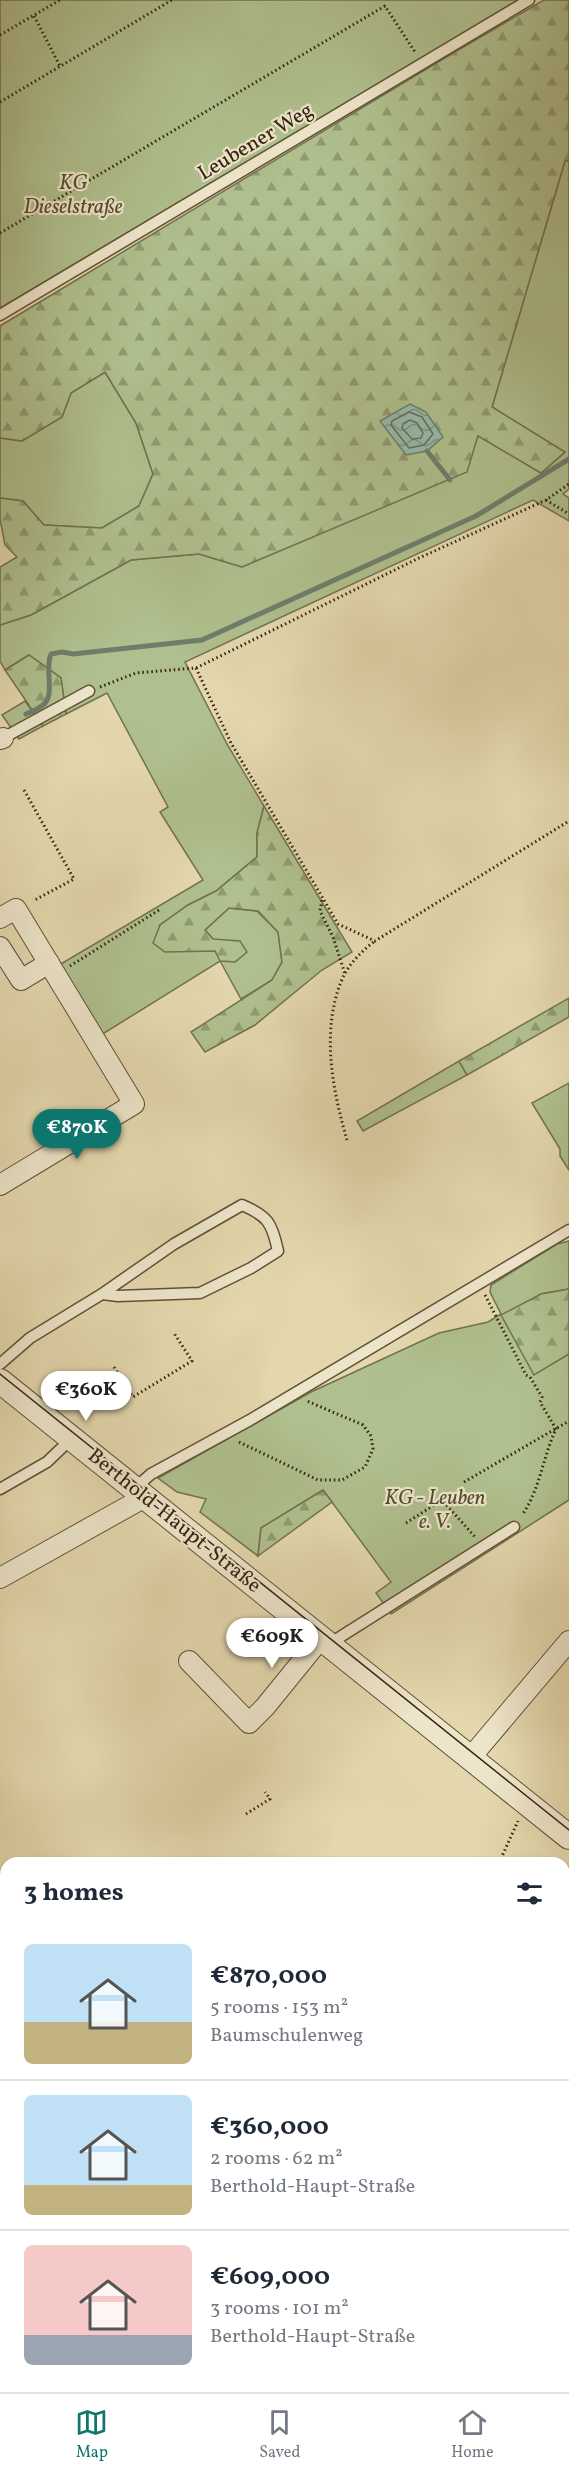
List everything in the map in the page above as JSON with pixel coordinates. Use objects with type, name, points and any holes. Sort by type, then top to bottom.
[{"type":"street","points":[[0,918],[16,909],[134,1104],[0,1185]]},
{"type":"street","points":[[0,946],[21,980],[52,969]]},
{"type":"street","name":"Berthold-Haupt-Straße","points":[[0,1381],[569,1836]]},
{"type":"street","points":[[0,1578],[140,1492]]},
{"type":"street","points":[[189,1661],[249,1723],[325,1641]]},
{"type":"street","points":[[471,1757],[563,1654],[569,1641]]},
{"type":"lane","name":"Leubener Weg","points":[[0,315],[529,0]]},
{"type":"lane","points":[[2,738],[89,691]]},
{"type":"lane","points":[[0,1364],[30,1338],[102,1294],[174,1244],[242,1205],[262,1213],[274,1233],[278,1251],[251,1268],[200,1293],[118,1296],[102,1294]]},
{"type":"lane","points":[[140,1492],[151,1474],[224,1434],[569,1230]]},
{"type":"lane","points":[[0,1489],[47,1462],[72,1438]]},
{"type":"lane","points":[[325,1641],[514,1527]]},
{"type":"path","points":[[0,35],[60,0]]},
{"type":"path","points":[[0,102],[172,0]]},
{"type":"path","points":[[0,233],[385,6],[423,64]]},
{"type":"path","points":[[34,16],[60,66]]},
{"type":"path","points":[[89,691],[136,673],[196,668],[395,569],[546,500],[569,484]]},
{"type":"path","points":[[546,500],[569,514]]},
{"type":"path","points":[[196,668],[231,743],[338,924],[375,940]]},
{"type":"path","points":[[24,790],[74,879],[27,904]]},
{"type":"path","points":[[347,1140],[337,1100],[330,1027],[336,997],[345,974],[361,952],[375,940],[569,821]]},
{"type":"path","points":[[322,898],[320,911],[333,937],[345,974]]},
{"type":"path","points":[[52,969],[159,910]]},
{"type":"path","points":[[478,1282],[526,1375],[530,1377],[542,1397],[540,1402],[556,1429]]},
{"type":"path","points":[[114,1367],[133,1397],[192,1361],[174,1333]]},
{"type":"path","points":[[224,1434],[318,1480],[342,1480],[365,1467],[373,1449],[371,1436],[363,1425],[292,1394]]},
{"type":"path","points":[[464,1482],[569,1421]]},
{"type":"path","points":[[514,1527],[530,1504],[548,1446],[556,1429]]},
{"type":"path","points":[[406,1523],[442,1500],[484,1546]]},
{"type":"path","points":[[246,1814],[270,1799],[265,1792]]},
{"type":"path","points":[[502,1857],[526,1802]]},
{"type":"green space","name":"KG Dieselstraße","points":[[0,0],[521,0],[0,308]]},
{"type":"green space","points":[[544,0],[569,0],[569,161],[565,161],[492,407],[565,452],[541,473],[478,436],[467,472],[242,567],[199,554],[131,560],[31,615],[0,625],[0,567],[17,557],[5,545],[0,519],[0,498],[23,501],[44,525],[102,528],[139,506],[153,474],[136,423],[105,372],[71,393],[62,417],[22,441],[0,438],[0,326]]},
{"type":"green space","points":[[565,161],[569,161],[569,489],[563,494],[569,498],[569,521],[533,500],[185,662],[227,744],[264,806],[257,833],[257,857],[216,891],[188,905],[160,925],[213,939],[205,930],[229,908],[257,911],[278,932],[282,962],[272,980],[241,999],[220,961],[101,1035],[59,965],[203,880],[160,812],[168,807],[107,693],[66,714],[61,678],[29,655],[5,670],[0,661],[0,625],[31,615],[131,560],[199,554],[242,567],[478,435],[541,473],[565,452],[492,407]]},
{"type":"green space","points":[[105,372],[136,423],[153,474],[139,506],[102,528],[44,525],[23,501],[0,498],[0,438],[22,441],[62,417],[71,393]]},
{"type":"green space","points":[[29,655],[61,678],[66,714],[43,726],[5,670]]},
{"type":"green space","points":[[25,701],[43,726],[19,739],[2,715]]},
{"type":"green space","points":[[264,806],[352,952],[322,970],[255,1025],[205,1052],[191,1032],[272,980],[282,962],[278,932],[258,911],[229,908],[205,930],[213,939],[240,941],[247,952],[235,962],[220,961],[215,951],[165,952],[153,943],[160,925],[188,905],[216,891],[257,857],[257,833]]},
{"type":"green space","points":[[569,998],[569,1017],[467,1075],[459,1061]]},
{"type":"green space","points":[[459,1061],[467,1075],[363,1131],[357,1121]]},
{"type":"green space","points":[[569,1083],[569,1170],[560,1156],[560,1149],[532,1103]]},
{"type":"green space","name":"KG - Leuben e. V.","points":[[569,1241],[569,1289],[541,1294],[534,1374],[569,1354],[569,1500],[391,1614],[376,1593],[391,1582],[323,1490],[261,1528],[258,1556],[200,1512],[206,1499],[177,1492],[158,1478],[311,1392],[439,1333],[488,1322],[501,1314],[490,1292],[491,1285],[557,1244]]},
{"type":"green space","points":[[569,1289],[569,1354],[534,1375],[501,1315],[541,1294]]},
{"type":"green space","points":[[323,1490],[332,1502],[258,1556],[261,1528]]},
{"type":"water","points":[[410,404],[426,412],[443,437],[427,451],[406,455],[380,421]]},
{"type":"waterway","points":[[427,451],[450,480]]},
{"type":"waterway","points":[[26,714],[47,701],[51,654],[62,652],[73,654],[202,640],[476,516],[569,459]]},
{"type":"tram line","points":[[0,1374],[569,1830]]}]
